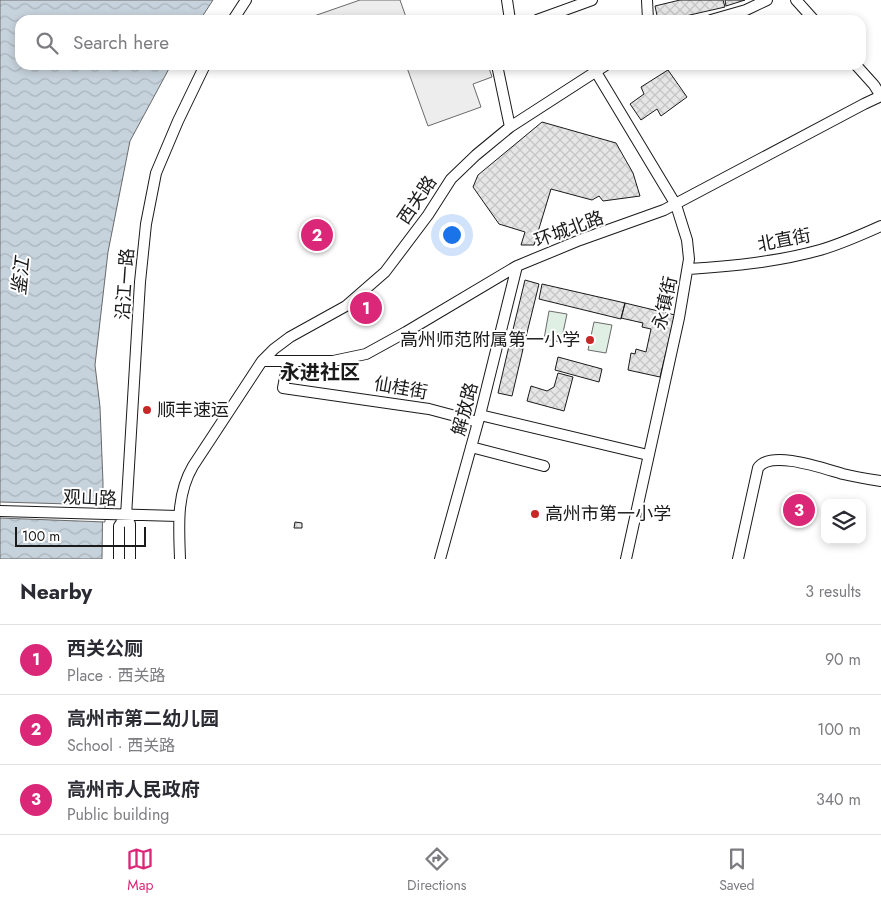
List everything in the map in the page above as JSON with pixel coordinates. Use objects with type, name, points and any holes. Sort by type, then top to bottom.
[{"type":"street","points":[[236,15],[246,0]]},
{"type":"street","points":[[507,0],[509,15]]},
{"type":"street","points":[[551,15],[592,0]]},
{"type":"street","points":[[647,0],[648,15]]},
{"type":"street","points":[[728,15],[746,10],[767,0]]},
{"type":"street","points":[[796,0],[810,15]]},
{"type":"street","name":"沿江一路","points":[[126,516],[140,282],[146,224],[156,173],[203,70]]},
{"type":"street","points":[[498,70],[510,127]]},
{"type":"street","name":"西关路","points":[[180,559],[178,516],[181,492],[188,475],[262,360],[290,337],[346,306],[385,272],[428,215],[451,179],[476,155],[510,127],[599,70]]},
{"type":"street","points":[[861,70],[874,84],[881,96]]},
{"type":"street","name":"永镇街","points":[[596,72],[676,205],[687,240],[690,259],[626,559]]},
{"type":"street","name":"环城北路","points":[[262,360],[288,362],[334,360],[366,354],[516,266],[580,240],[654,215],[676,205],[881,96]]},
{"type":"street","name":"北直街","points":[[689,269],[739,265],[796,256],[842,242],[881,226]]},
{"type":"street","name":"解放路","points":[[440,559],[479,418],[516,266]]},
{"type":"street","name":"仙桂街","points":[[288,362],[283,388],[479,418],[648,455]]},
{"type":"street","points":[[471,447],[544,466]]},
{"type":"street","points":[[738,559],[758,468],[763,462],[775,460],[796,462],[881,481]]},
{"type":"street","name":"观山路","points":[[0,511],[178,516]]},
{"type":"street","points":[[119,559],[119,526],[126,516],[130,524],[130,559]]},
{"type":"green space","points":[[549,311],[567,314],[561,342],[544,339]]},
{"type":"green space","points":[[594,322],[612,325],[606,353],[588,350]]},
{"type":"shaded area","points":[[360,0],[400,0],[405,15],[317,15]]},
{"type":"shaded area","points":[[408,70],[490,70],[492,77],[473,84],[481,107],[428,126]]},
{"type":"water","name":"鉴江","points":[[0,0],[213,0],[203,15],[15,15],[15,70],[168,70],[130,141],[108,252],[95,365],[100,407],[103,483],[102,559],[0,559]]},
{"type":"pier","points":[[0,502],[105,505],[105,522],[0,518]]},
{"type":"building","points":[[680,0],[723,0],[725,7],[690,15],[657,15],[655,6]]},
{"type":"building","points":[[725,0],[745,0],[726,6]]},
{"type":"building","points":[[668,70],[687,97],[661,116],[657,109],[641,120],[630,104],[644,94],[641,87]]},
{"type":"building","points":[[542,122],[616,143],[633,173],[640,196],[603,201],[599,196],[592,200],[551,189],[534,245],[521,245],[525,232],[499,224],[473,187],[478,175]]},
{"type":"building","points":[[525,280],[539,284],[523,349],[509,346]]},
{"type":"building","points":[[542,284],[625,303],[621,319],[539,299]]},
{"type":"building","points":[[368,300],[374,307],[361,318],[356,311]]},
{"type":"building","points":[[625,303],[675,315],[660,377],[628,370],[631,353],[635,354],[636,349],[646,352],[651,329],[642,327],[643,323],[621,318]]},
{"type":"building","points":[[509,346],[523,349],[512,396],[498,393]]},
{"type":"building","points":[[558,357],[602,369],[599,382],[555,370]]},
{"type":"building","points":[[558,373],[573,377],[564,411],[527,401],[531,386],[547,391],[554,387]]},
{"type":"building","points":[[295,522],[302,523],[302,528],[294,528]]},
{"type":"place","name":"高州市第二幼儿园","points":[[317,235]]},
{"type":"place","name":"西关公厕","points":[[366,308]]},
{"type":"place","name":"高州师范附属第一小学","points":[[590,340]]},
{"type":"place","name":"顺丰速运","points":[[147,410]]},
{"type":"place","name":"高州市人民政府","points":[[799,510]]},
{"type":"place","name":"高州市第一小学","points":[[535,514]]},
{"type":"district","name":"永进社区","points":[[320,372]]}]
